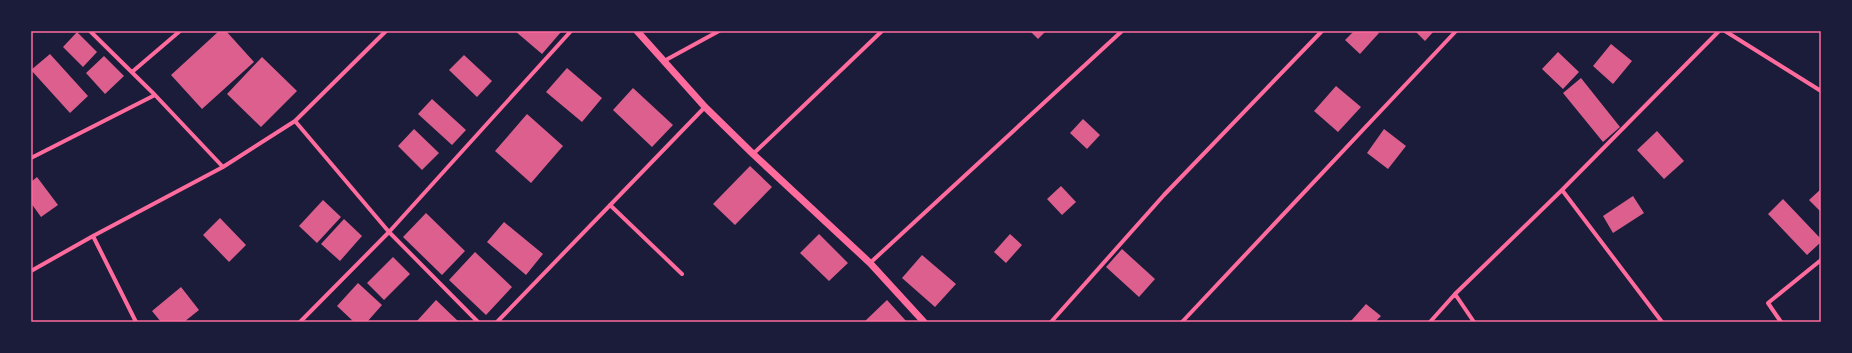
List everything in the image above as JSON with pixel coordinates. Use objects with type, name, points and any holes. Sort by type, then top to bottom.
[{"type":"street","points":[[90,31],[155,95],[223,166]]},
{"type":"street","points":[[132,72],[180,31]]},
{"type":"street","points":[[31,271],[92,236],[223,166],[295,121],[386,31]]},
{"type":"street","points":[[300,322],[389,232],[571,31]]},
{"type":"street","points":[[637,31],[705,107],[752,154],[870,263],[924,322]]},
{"type":"street","points":[[664,61],[719,31]]},
{"type":"street","points":[[752,154],[882,31]]},
{"type":"street","points":[[870,263],[1122,31]]},
{"type":"street","points":[[1051,322],[1164,195],[1322,31]]},
{"type":"street","points":[[1182,322],[1456,31]]},
{"type":"street","points":[[1430,322],[1455,294],[1562,190],[1719,31]]},
{"type":"street","points":[[1725,31],[1821,91]]},
{"type":"street","points":[[31,158],[155,95]]},
{"type":"street","points":[[497,322],[705,107]]},
{"type":"street","points":[[295,121],[389,232],[478,322]]},
{"type":"street","points":[[1562,190],[1662,322]]},
{"type":"street","points":[[610,205],[682,274]]},
{"type":"street","points":[[92,236],[136,322]]},
{"type":"street","points":[[1781,322],[1768,303],[1821,260]]},
{"type":"street","points":[[1455,294],[1474,322]]},
{"type":"building","points":[[219,31],[226,31],[254,62],[202,109],[171,75]]},
{"type":"building","points":[[515,31],[560,31],[561,32],[542,54]]},
{"type":"building","points":[[1030,31],[1046,31],[1038,39]]},
{"type":"building","points":[[1354,31],[1376,31],[1379,33],[1360,54],[1345,40]]},
{"type":"building","points":[[1415,31],[1434,31],[1425,41]]},
{"type":"building","points":[[77,32],[97,52],[83,67],[63,47]]},
{"type":"building","points":[[1611,44],[1632,61],[1613,84],[1593,66]]},
{"type":"building","points":[[1558,52],[1579,72],[1563,89],[1542,69]]},
{"type":"building","points":[[50,54],[88,96],[70,113],[31,70]]},
{"type":"building","points":[[464,55],[492,81],[477,97],[449,70]]},
{"type":"building","points":[[104,56],[124,76],[105,94],[86,73]]},
{"type":"building","points":[[262,57],[297,91],[261,127],[227,94]]},
{"type":"building","points":[[567,68],[602,98],[582,122],[546,92]]},
{"type":"building","points":[[1581,78],[1620,127],[1603,142],[1563,93]]},
{"type":"building","points":[[1336,86],[1361,107],[1338,132],[1314,111]]},
{"type":"building","points":[[633,88],[673,125],[652,147],[613,110]]},
{"type":"building","points":[[432,99],[466,130],[452,145],[418,114]]},
{"type":"building","points":[[527,114],[563,146],[531,183],[495,151]]},
{"type":"building","points":[[1083,119],[1100,135],[1087,149],[1070,133]]},
{"type":"building","points":[[414,129],[439,153],[422,170],[398,146]]},
{"type":"building","points":[[1384,129],[1406,146],[1388,169],[1367,153]]},
{"type":"building","points":[[1657,131],[1684,161],[1664,179],[1637,150]]},
{"type":"building","points":[[750,166],[772,187],[735,225],[713,204]]},
{"type":"building","points":[[37,177],[58,205],[41,217],[31,203],[31,182]]},
{"type":"building","points":[[1061,186],[1076,202],[1062,215],[1047,199]]},
{"type":"building","points":[[1821,189],[1821,212],[1809,200]]},
{"type":"building","points":[[1633,196],[1644,213],[1613,233],[1603,216]]},
{"type":"building","points":[[1783,199],[1821,239],[1821,242],[1807,255],[1768,214]]},
{"type":"building","points":[[323,200],[341,217],[317,243],[299,226]]},
{"type":"building","points":[[426,213],[465,251],[442,275],[403,237]]},
{"type":"building","points":[[220,218],[246,245],[229,262],[203,235]]},
{"type":"building","points":[[344,219],[362,236],[340,261],[321,244]]},
{"type":"building","points":[[504,222],[543,254],[526,275],[487,242]]},
{"type":"building","points":[[819,234],[848,263],[829,281],[800,253]]},
{"type":"building","points":[[1010,234],[1022,245],[1006,263],[994,252]]},
{"type":"building","points":[[1122,249],[1155,279],[1139,297],[1106,267]]},
{"type":"building","points":[[475,252],[512,287],[486,315],[449,280]]},
{"type":"building","points":[[922,255],[956,284],[935,307],[902,278]]},
{"type":"building","points":[[393,257],[410,274],[384,300],[367,283]]},
{"type":"building","points":[[358,283],[382,305],[367,322],[354,322],[337,306]]},
{"type":"building","points":[[181,287],[199,310],[184,322],[161,322],[152,311]]},
{"type":"building","points":[[436,300],[459,322],[416,322]]},
{"type":"building","points":[[887,300],[907,322],[864,322]]},
{"type":"building","points":[[1366,304],[1381,316],[1375,322],[1352,322],[1351,321]]}]
